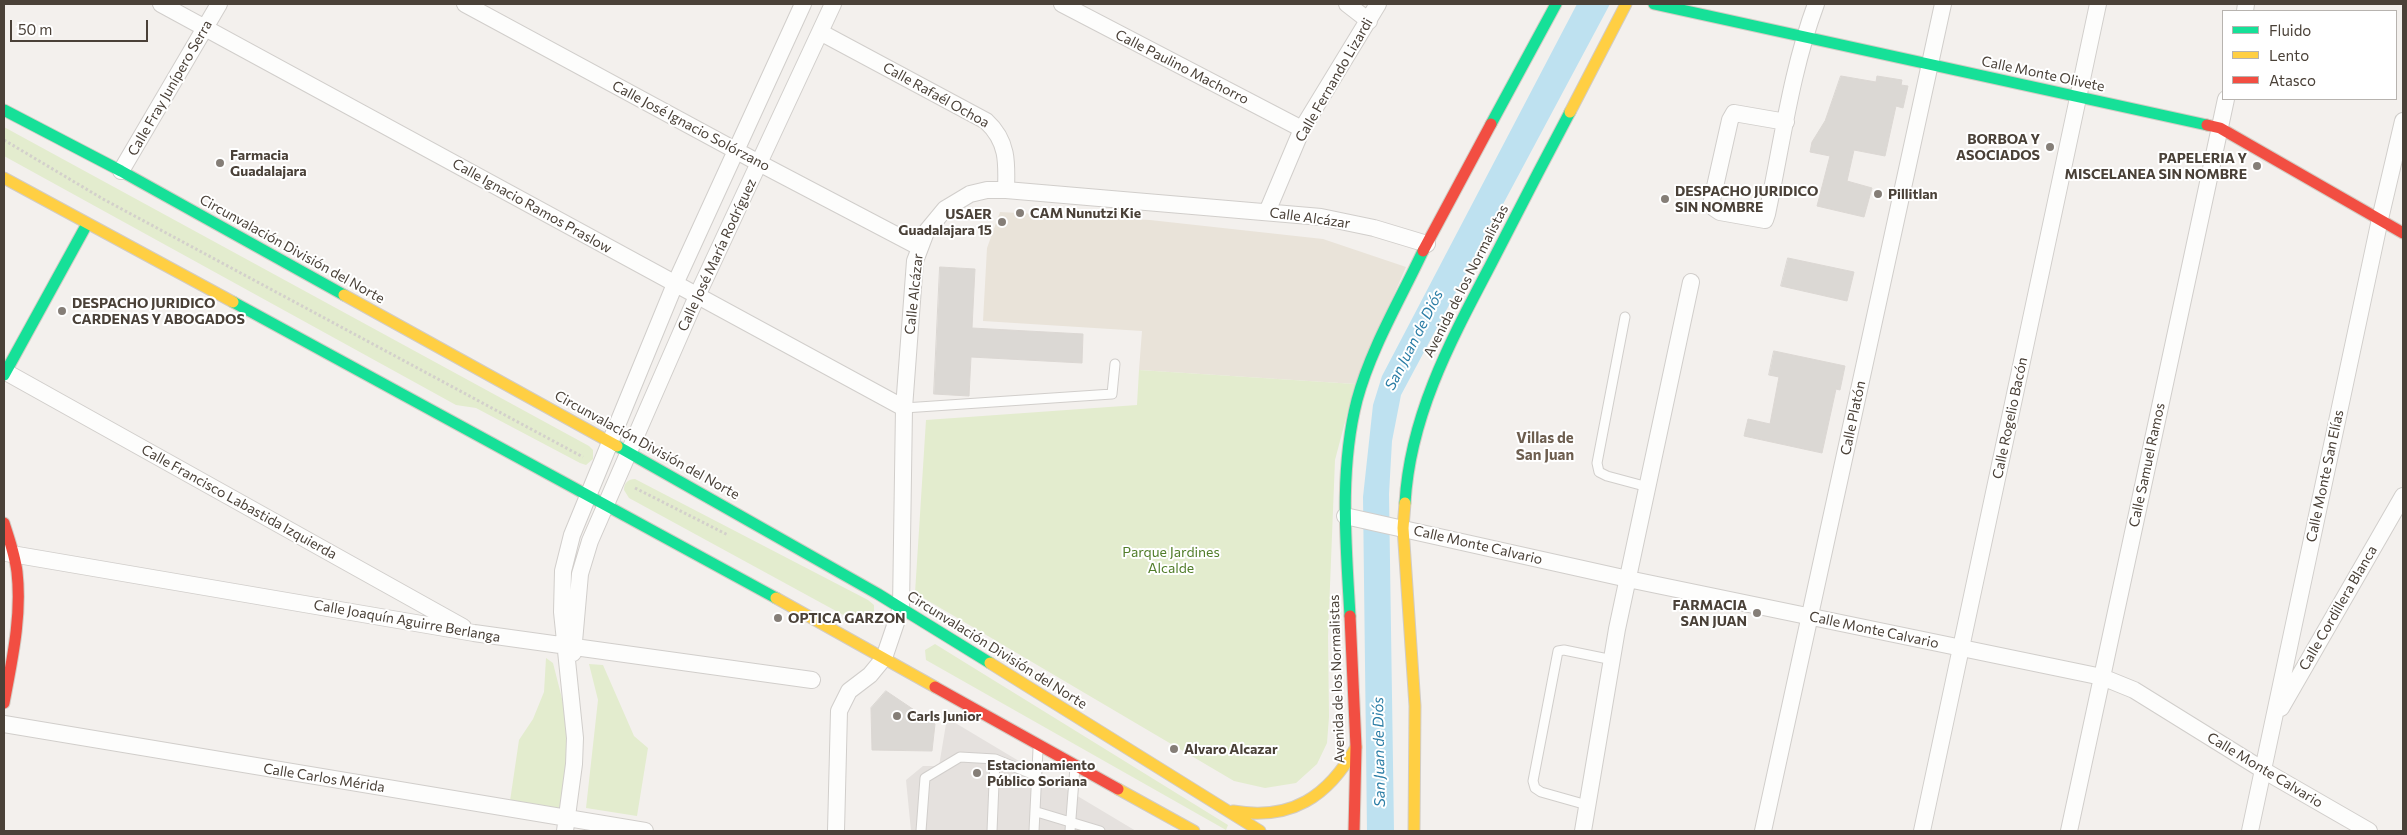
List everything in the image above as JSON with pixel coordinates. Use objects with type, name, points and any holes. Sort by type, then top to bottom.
[{"type":"main road","name":"Avenida de los Normalistas","points":[[1354,831],[1356,747],[1349,451],[1357,401],[1372,356],[1427,244],[1556,4]]},
{"type":"main road","name":"Avenida de los Normalistas","points":[[1414,831],[1415,706],[1399,528],[1417,424],[1448,346],[1626,4]]},
{"type":"main road","name":"Calle Monte Olivete","points":[[1654,4],[2220,128],[2403,233]]},
{"type":"main road","name":"Circunvalación División del Norte","points":[[4,110],[121,171],[611,442],[901,608],[1260,831]]},
{"type":"main road","points":[[4,178],[606,504],[1194,831]]},
{"type":"main road","points":[[4,372],[87,224]]},
{"type":"main road","points":[[4,523],[7,549],[17,574],[16,621],[4,704]]},
{"type":"main road","points":[[1224,809],[1238,813],[1267,814],[1281,812],[1308,802],[1337,779],[1356,747]]},
{"type":"street","name":"Calle Ignacio Ramos Praslow","points":[[161,4],[904,408]]},
{"type":"street","name":"Calle Fray Junípero Serra","points":[[121,171],[219,4]]},
{"type":"street","name":"Calle José Ignacio Solórzano","points":[[465,4],[919,247]]},
{"type":"street","name":"Calle José María Rodríguez","points":[[569,647],[562,612],[563,572],[572,535],[675,284],[803,4]]},
{"type":"street","name":"Calle José María Rodríguez","points":[[569,647],[580,574],[590,541],[697,296],[833,4]]},
{"type":"street","name":"Calle Paulino Machorro","points":[[1062,4],[1302,129]]},
{"type":"street","points":[[1347,4],[1369,21]]},
{"type":"street","name":"Calle Fernando Lizardi","points":[[1267,212],[1302,129],[1378,4]]},
{"type":"street","points":[[1786,122],[1734,113],[1730,120],[1712,200],[1714,208],[1720,212],[1765,220],[1786,122],[1804,37],[1816,4]]},
{"type":"street","name":"Calle Platón","points":[[1763,831],[1943,4]]},
{"type":"street","name":"Calle Rogelio Bacón","points":[[1922,831],[2098,4]]},
{"type":"street","name":"Calle Rafaél Ochoa","points":[[820,32],[986,121],[997,133],[1005,147],[1007,162],[1006,190]]},
{"type":"street","name":"Calle Samuel Ramos","points":[[2069,831],[2226,100]]},
{"type":"street","name":"Calle Monte San Elías","points":[[2250,831],[2380,219],[2401,142],[2403,121]]},
{"type":"street","name":"Calle Alcázar","points":[[884,658],[901,608],[904,408],[915,261],[919,247],[934,220],[957,200],[970,194],[987,190],[1006,190],[1321,217],[1374,228],[1427,244]]},
{"type":"street","points":[[1583,831],[1614,660],[1617,629],[1691,282]]},
{"type":"street","name":"Calle Francisco Labastida Izquierda","points":[[4,372],[474,633]]},
{"type":"street","name":"Calle Cordillera Blanca","points":[[2273,721],[2403,496]]},
{"type":"street","name":"Calle Monte Calvario","points":[[1350,517],[1628,579],[2102,677],[2134,690],[2263,770],[2369,831]]},
{"type":"street","name":"Calle Joaquín Aguirre Berlanga","points":[[7,549],[474,633],[812,680]]},
{"type":"street","points":[[566,825],[574,764],[569,647]]},
{"type":"street","points":[[836,831],[839,711],[850,691],[870,675],[884,658]]},
{"type":"street","name":"Calle Carlos Mérida","points":[[4,724],[566,825],[645,831]]},
{"type":"lane","points":[[1625,317],[1597,463],[1599,472],[1607,476],[1648,487]]},
{"type":"lane","points":[[904,408],[1112,394],[1115,364]]},
{"type":"lane","points":[[1587,805],[1541,792],[1535,788],[1533,781],[1558,651],[1564,650],[1614,660]]},
{"type":"lane","points":[[1034,831],[1037,812],[1038,744]]},
{"type":"lane","points":[[921,831],[925,778],[960,756],[995,759],[1037,776]]},
{"type":"lane","points":[[992,831],[995,759]]},
{"type":"lane","points":[[1070,827],[1075,765]]},
{"type":"lane","points":[[1037,812],[1070,827],[1100,831]]},
{"type":"path","points":[[4,140],[103,199],[583,457]]},
{"type":"shaded area","points":[[1000,212],[1150,220],[1323,239],[1406,267],[1355,384],[1139,370],[1142,331],[983,321],[987,248]]},
{"type":"shaded area","name":"Estacionamiento Público Soriana","points":[[947,718],[1136,831],[911,831],[906,780],[923,766],[939,766]]},
{"type":"green space","points":[[4,127],[589,446],[593,450],[593,459],[586,465],[580,463],[476,408],[456,405],[4,156]]},
{"type":"green space","name":"Parque Jardines Alcalde","points":[[1139,370],[1355,384],[1335,460],[1328,636],[1329,717],[1327,743],[1317,764],[1296,783],[1265,788],[1234,781],[915,593],[926,420],[1137,405]]},
{"type":"green space","points":[[635,479],[868,600],[874,605],[874,617],[866,623],[858,623],[629,498],[624,490],[625,485],[628,481]]},
{"type":"green space","points":[[935,644],[1228,825],[1226,830],[926,660],[925,650]]},
{"type":"green space","points":[[546,658],[553,663],[571,734],[559,810],[510,801],[519,740],[533,719],[544,692]]},
{"type":"green space","points":[[589,664],[603,665],[634,736],[648,748],[637,816],[586,808],[598,700]]},
{"type":"water","name":"San Juan de Diós","points":[[1577,4],[1610,4],[1401,395],[1392,441],[1389,494],[1394,831],[1367,831],[1363,497],[1373,405],[1382,376]]},
{"type":"building","points":[[1841,76],[1876,82],[1877,76],[1902,80],[1901,85],[1908,86],[1903,108],[1896,106],[1885,156],[1854,150],[1847,181],[1872,188],[1864,217],[1817,206],[1830,156],[1810,152],[1812,142],[1825,121]]},
{"type":"building","points":[[1788,258],[1854,272],[1847,301],[1781,286]]},
{"type":"building","points":[[940,267],[975,269],[972,328],[1083,334],[1082,363],[971,357],[969,396],[934,394]]},
{"type":"building","points":[[1774,351],[1845,366],[1840,390],[1836,389],[1822,453],[1744,436],[1748,419],[1770,424],[1779,377],[1769,375]]},
{"type":"building","name":"Carls Junior","points":[[886,691],[935,724],[932,751],[872,750],[871,708]]},
{"type":"traffic: fast","points":[[1491,124],[1556,4]]},
{"type":"traffic: fast","points":[[1654,4],[2207,125]]},
{"type":"traffic: fast","points":[[4,110],[121,171],[344,295]]},
{"type":"traffic: fast","points":[[1405,503],[1408,471],[1415,440],[1434,380],[1461,323],[1570,112]]},
{"type":"traffic: fast","points":[[4,375],[87,224]]},
{"type":"traffic: fast","points":[[1350,616],[1345,508],[1351,426],[1357,400],[1370,362],[1423,251]]},
{"type":"traffic: fast","points":[[233,302],[776,598]]},
{"type":"traffic: fast","points":[[617,446],[878,594],[990,663]]},
{"type":"traffic: slow","points":[[1570,112],[1626,4]]},
{"type":"traffic: slow","points":[[4,178],[233,302]]},
{"type":"traffic: slow","points":[[344,295],[617,446]]},
{"type":"traffic: slow","points":[[1405,503],[1403,528],[1415,706],[1414,831]]},
{"type":"traffic: slow","points":[[776,598],[935,687]]},
{"type":"traffic: slow","points":[[990,663],[1260,831]]},
{"type":"traffic: slow","points":[[1233,811],[1273,812],[1306,802],[1333,780],[1356,747]]},
{"type":"traffic: slow","points":[[1118,789],[1194,831]]},
{"type":"traffic: jam","points":[[1423,251],[1491,124]]},
{"type":"traffic: jam","points":[[2207,125],[2220,128],[2403,233]]},
{"type":"traffic: jam","points":[[4,523],[15,559],[18,588],[15,638],[4,703]]},
{"type":"traffic: jam","points":[[1350,616],[1356,747],[1354,831]]},
{"type":"traffic: jam","points":[[935,687],[1118,789]]},
{"type":"place","name":"BORBOA Y ASOCIADOS","points":[[2050,147]]},
{"type":"place","name":"Farmacia Guadalajara","points":[[220,163]]},
{"type":"place","name":"PAPELERIA Y MISCELANEA SIN NOMBRE","points":[[2257,166]]},
{"type":"place","name":"Pillitlan","points":[[1878,194]]},
{"type":"place","name":"DESPACHO JURIDICO SIN NOMBRE","points":[[1665,199]]},
{"type":"place","name":"CAM Nunutzi Kie","points":[[1020,213]]},
{"type":"place","name":"USAER Guadalajara 15","points":[[1002,222]]},
{"type":"place","name":"DESPACHO JURIDICO CARDENAS Y ABOGADOS","points":[[62,311]]},
{"type":"place","name":"FARMACIA SAN JUAN","points":[[1757,613]]},
{"type":"place","name":"OPTICA GARZON","points":[[778,618]]},
{"type":"place","name":"Carls Junior","points":[[897,716]]},
{"type":"place","name":"Alvaro Alcazar","points":[[1174,749]]},
{"type":"place","name":"Estacionamiento Público Soriana","points":[[977,773]]},
{"type":"district","name":"Villas de San Juan","points":[[1545,446]]}]
